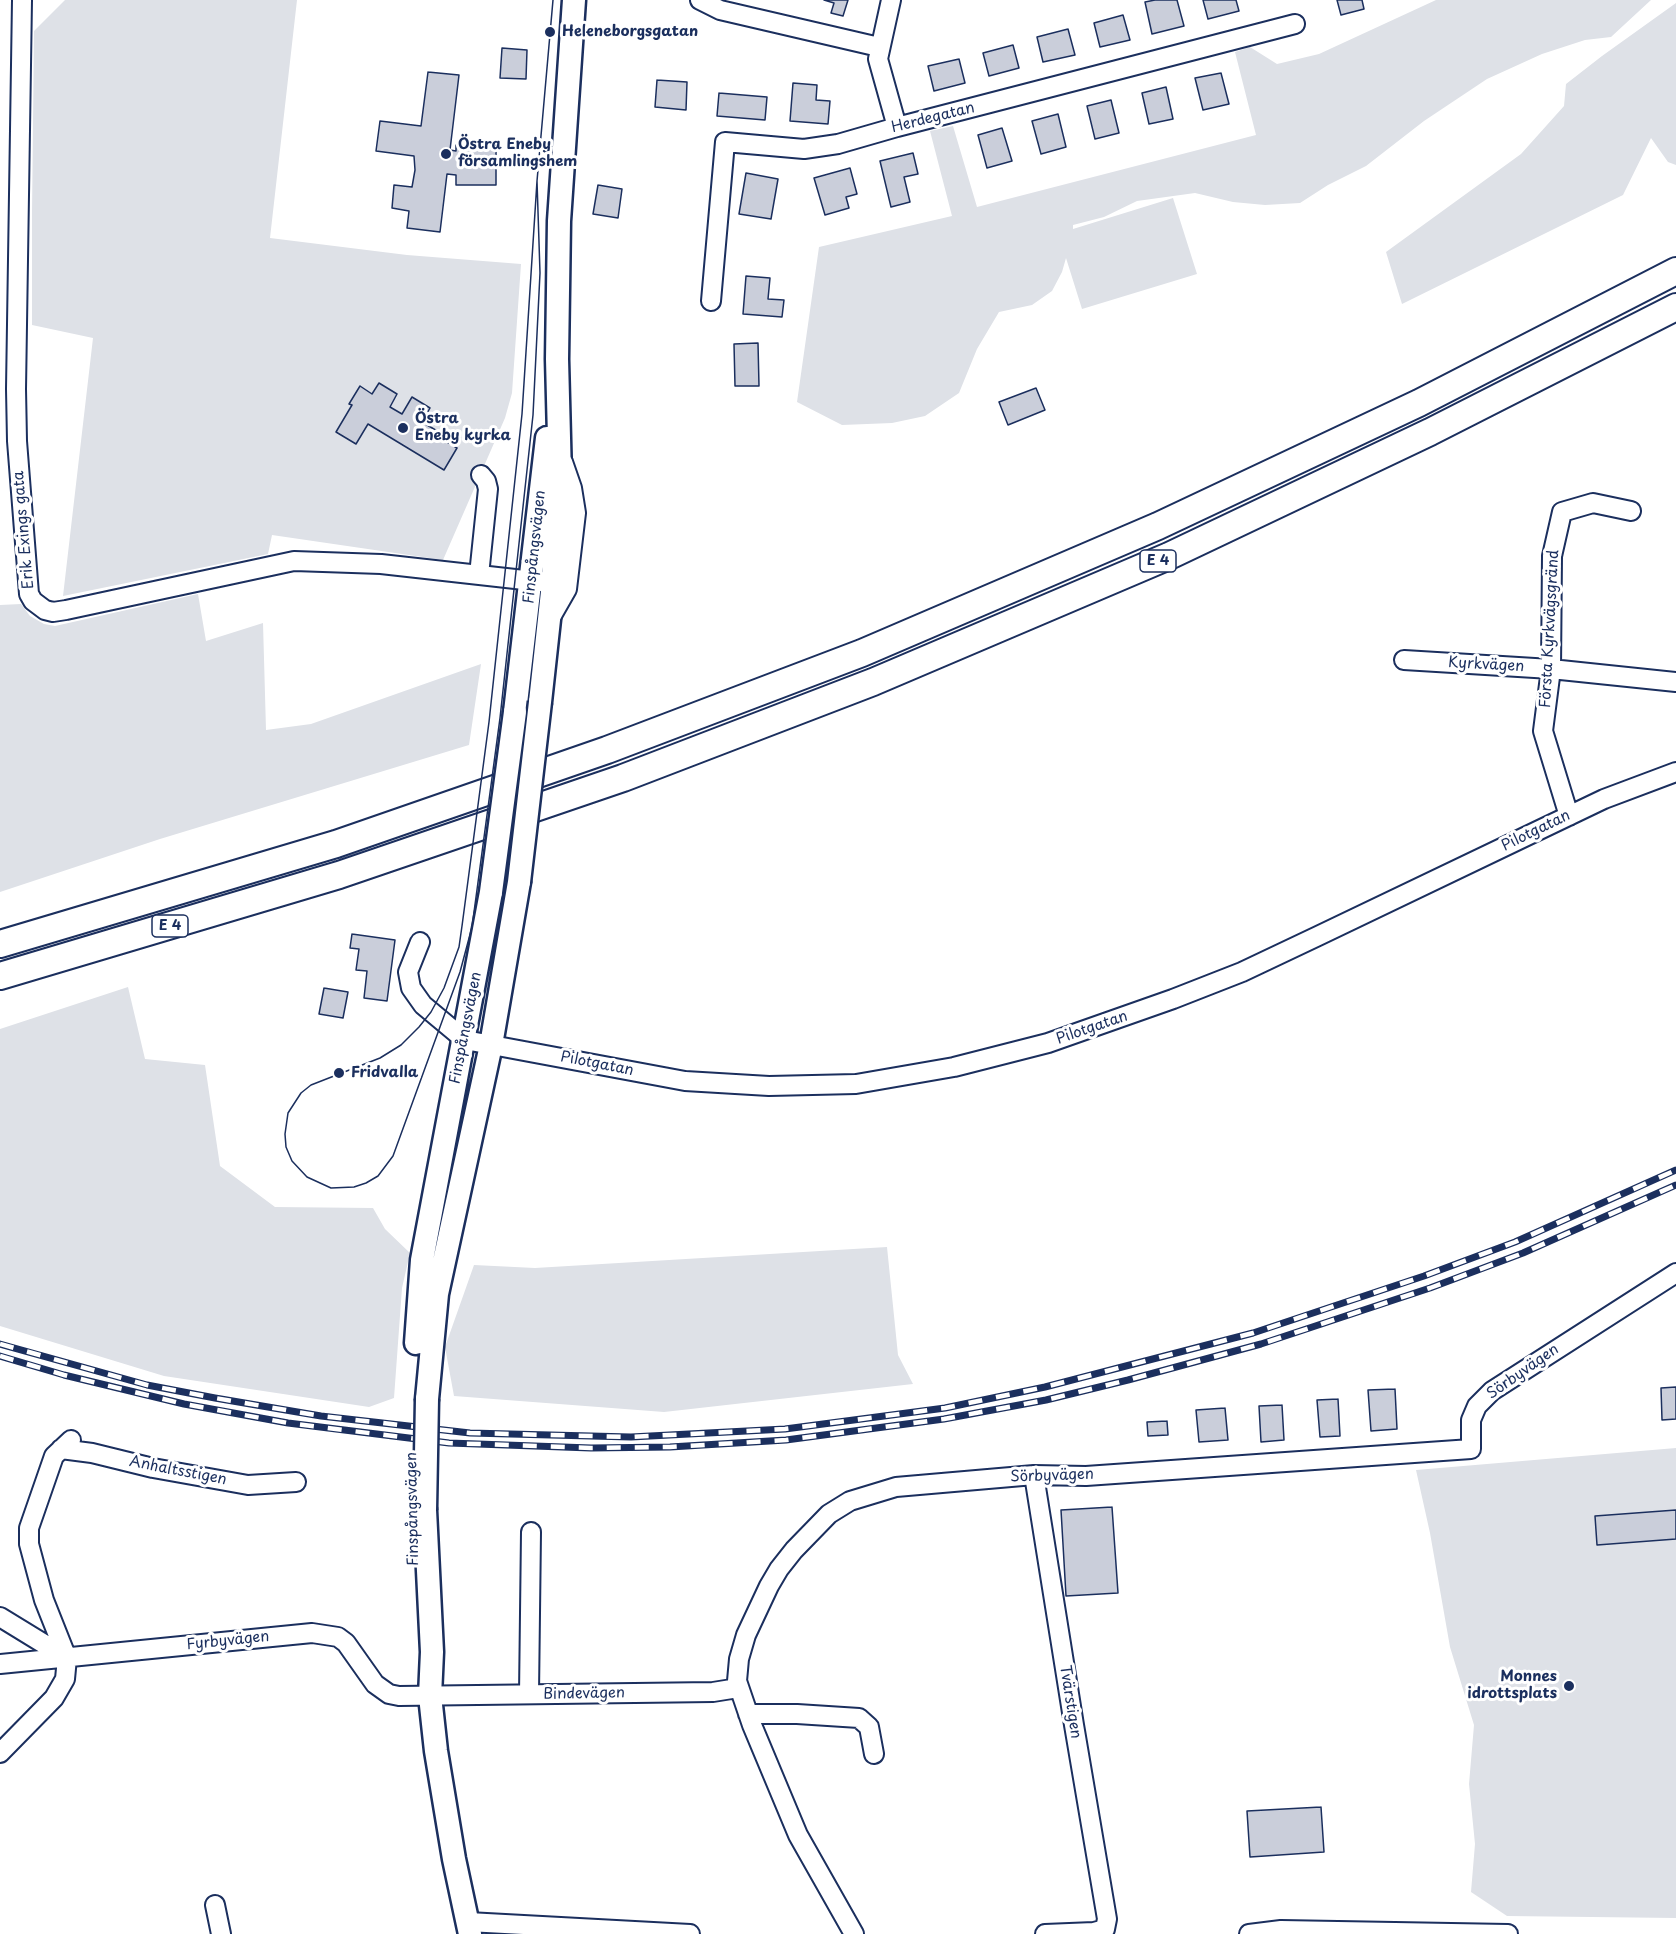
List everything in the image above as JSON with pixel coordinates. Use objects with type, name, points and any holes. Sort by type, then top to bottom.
[{"type":"highway","name":"E 4","points":[[0,944],[336,844],[607,750],[862,653],[1189,511],[1419,403],[1676,271]]},
{"type":"highway","name":"E 4","points":[[0,976],[350,871],[623,778],[873,681],[1169,556],[1430,432],[1676,306]]},
{"type":"main road","name":"Finspångsvägen","points":[[469,1928],[446,1810],[430,1696],[432,1652],[418,1511],[422,1260],[465,1040],[491,892],[515,712],[542,582],[560,477],[557,359],[559,221],[574,0]]},
{"type":"main road","name":"Finspångsvägen","points":[[419,1401],[437,1294],[491,1045],[519,882],[549,621],[542,582],[557,359]]},
{"type":"street","name":"Erik Exings gata","points":[[22,0],[8,389],[17,441],[29,594],[33,601],[45,610],[53,612],[294,561],[381,564],[542,582]]},
{"type":"street","points":[[700,0],[720,10],[879,47]]},
{"type":"street","points":[[891,0],[878,59],[897,127]]},
{"type":"street","name":"Herdegatan","points":[[711,302],[725,142],[804,149],[838,144],[1295,24]]},
{"type":"street","points":[[549,621],[567,589],[576,513],[572,488],[559,453]]},
{"type":"street","points":[[479,575],[488,489],[481,475]]},
{"type":"street","name":"Första Kyrkvägsgränd","points":[[1569,816],[1543,731],[1551,669],[1552,556],[1562,512],[1593,503],[1631,511]]},
{"type":"street","name":"Kyrkvägen","points":[[1404,660],[1551,669],[1676,682]]},
{"type":"street","name":"Pilotgatan","points":[[465,1040],[685,1081],[769,1086],[856,1084],[954,1067],[1048,1043],[1242,972],[1604,799],[1676,772]]},
{"type":"street","points":[[420,942],[408,972],[411,988],[423,1005],[465,1040]]},
{"type":"street","name":"Sörbyvägen","points":[[854,1934],[798,1835],[748,1714],[737,1681],[746,1635],[769,1586],[794,1550],[829,1515],[850,1501],[896,1487],[1034,1475],[1086,1476],[1471,1449],[1471,1420],[1477,1406],[1492,1391],[1676,1273]]},
{"type":"street","name":"Anhaltsstigen","points":[[67,1658],[44,1600],[29,1544],[30,1528],[54,1456],[66,1445],[153,1468],[248,1485],[296,1482]]},
{"type":"street","name":"Tvärstigen","points":[[1034,1475],[1107,1918],[1105,1929],[1094,1932],[1045,1934]]},
{"type":"street","points":[[530,1695],[531,1532]]},
{"type":"street","points":[[0,1617],[67,1658],[65,1679],[54,1698],[0,1753]]},
{"type":"street","name":"Fyrbyvägen","points":[[0,1664],[312,1633],[326,1634],[338,1637],[346,1643],[381,1689],[399,1696],[430,1696]]},
{"type":"street","name":"Bindevägen","points":[[430,1696],[713,1692],[738,1688]]},
{"type":"street","points":[[748,1714],[860,1718],[869,1727],[874,1754]]},
{"type":"street","points":[[215,1905],[221,1934]]},
{"type":"street","points":[[469,1928],[690,1934]]},
{"type":"street","points":[[1249,1934],[1281,1930],[1508,1934]]},
{"type":"shaded area","points":[[65,0],[297,0],[270,238],[407,255],[521,264],[512,393],[505,418],[443,560],[272,535],[268,554],[63,596],[93,338],[32,325],[32,213],[34,31]]},
{"type":"shaded area","points":[[1436,0],[1651,0],[1611,37],[1585,40],[1542,54],[1487,79],[1424,121],[1366,166],[1328,185],[1300,203],[1265,205],[1233,202],[1195,193],[1137,201],[1104,217],[1073,225],[1073,229],[1173,198],[1197,274],[1082,309],[1066,258],[1052,291],[1032,305],[999,312],[977,349],[959,393],[925,416],[892,423],[842,425],[797,402],[819,247],[952,216],[930,131],[953,126],[977,207],[1256,135],[1235,52],[1250,47],[1277,64],[1319,54]]},
{"type":"shaded area","points":[[1676,3],[1676,165],[1668,162],[1651,138],[1623,195],[1402,304],[1386,252],[1521,154],[1564,106],[1566,84]]},
{"type":"shaded area","points":[[198,594],[206,641],[263,623],[266,730],[311,724],[481,664],[469,745],[160,839],[0,892],[0,605],[21,604],[30,616],[44,624],[55,626]]},
{"type":"shaded area","points":[[128,987],[145,1059],[205,1065],[220,1166],[275,1207],[373,1208],[385,1229],[410,1253],[402,1288],[394,1398],[369,1407],[164,1376],[0,1326],[0,1029]]},
{"type":"shaded area","points":[[887,1247],[898,1355],[913,1384],[664,1412],[454,1396],[445,1347],[474,1265],[535,1268]]},
{"type":"shaded area","name":"Monnes idrottsplats","points":[[1676,1448],[1676,1918],[1507,1916],[1471,1892],[1475,1844],[1469,1784],[1474,1725],[1450,1647],[1430,1533],[1416,1470]]},
{"type":"building","points":[[824,0],[848,0],[843,16],[831,13],[834,3]]},
{"type":"building","points":[[1177,0],[1184,26],[1152,34],[1145,2]]},
{"type":"building","points":[[1203,0],[1236,0],[1239,11],[1208,19]]},
{"type":"building","points":[[1337,0],[1362,0],[1364,9],[1341,15]]},
{"type":"building","points":[[1123,15],[1130,40],[1100,47],[1094,23]]},
{"type":"building","points":[[1068,29],[1075,55],[1043,62],[1037,37]]},
{"type":"building","points":[[1013,45],[1019,68],[989,76],[983,53]]},
{"type":"building","points":[[502,48],[527,50],[526,79],[500,78]]},
{"type":"building","points":[[959,59],[965,83],[934,91],[928,66]]},
{"type":"building","name":"Östra Eneby församlingshem","points":[[428,72],[459,75],[450,150],[456,151],[456,145],[496,145],[496,185],[456,185],[456,175],[447,174],[440,232],[407,228],[409,211],[392,208],[394,185],[412,187],[415,170],[414,156],[376,151],[380,121],[421,126]]},
{"type":"building","points":[[1221,73],[1229,104],[1203,110],[1195,78]]},
{"type":"building","points":[[657,80],[687,82],[686,110],[655,107]]},
{"type":"building","points":[[793,83],[817,85],[816,100],[830,101],[828,124],[790,121]]},
{"type":"building","points":[[1166,87],[1173,119],[1149,124],[1142,93]]},
{"type":"building","points":[[719,93],[767,97],[765,120],[717,116]]},
{"type":"building","points":[[1111,100],[1119,133],[1095,139],[1087,106]]},
{"type":"building","points":[[1058,114],[1066,147],[1041,154],[1032,121]]},
{"type":"building","points":[[1002,128],[1012,161],[987,168],[978,135]]},
{"type":"building","points":[[913,153],[918,174],[904,177],[910,202],[891,207],[880,161]]},
{"type":"building","points":[[850,168],[857,194],[846,197],[849,208],[825,215],[814,178]]},
{"type":"building","points":[[746,173],[778,179],[771,219],[739,214]]},
{"type":"building","points":[[598,185],[622,189],[618,218],[593,214]]},
{"type":"building","points":[[746,276],[770,278],[768,299],[784,300],[782,317],[743,314]]},
{"type":"building","points":[[758,343],[759,386],[735,386],[734,344]]},
{"type":"building","name":"Östra Eneby kyrka","points":[[379,383],[397,394],[390,407],[402,414],[412,397],[430,408],[422,422],[444,435],[442,439],[457,448],[444,470],[368,424],[356,444],[336,432],[360,386],[372,394]]},
{"type":"building","points":[[1036,388],[1045,410],[1008,425],[999,402]]},
{"type":"building","points":[[352,934],[395,940],[387,1001],[364,998],[367,971],[356,970],[359,949],[350,948]]},
{"type":"building","points":[[324,988],[348,992],[343,1018],[319,1014]]},
{"type":"building","points":[[1676,1387],[1676,1419],[1662,1420],[1661,1388]]},
{"type":"building","points":[[1395,1389],[1397,1429],[1371,1431],[1368,1390]]},
{"type":"building","points":[[1338,1399],[1340,1436],[1320,1437],[1317,1400]]},
{"type":"building","points":[[1282,1405],[1284,1440],[1261,1442],[1259,1406]]},
{"type":"building","points":[[1225,1408],[1228,1440],[1199,1442],[1196,1410]]},
{"type":"building","points":[[1167,1421],[1168,1435],[1148,1436],[1147,1422]]},
{"type":"building","points":[[1112,1507],[1118,1593],[1066,1596],[1061,1510]]},
{"type":"building","points":[[1676,1510],[1676,1539],[1597,1545],[1595,1516]]},
{"type":"building","points":[[1321,1807],[1324,1852],[1250,1857],[1247,1811]]},
{"type":"tram line","points":[[537,181],[540,273],[533,415],[500,718],[472,927],[460,972],[393,1156],[378,1176],[366,1183],[354,1187],[331,1188],[307,1177],[292,1161],[286,1147],[288,1113],[301,1093],[311,1085],[380,1058],[401,1045],[431,1012],[444,988],[459,947],[489,722],[522,414],[537,181],[553,0]]},
{"type":"railway","points":[[0,1344],[147,1385],[215,1398],[321,1416],[470,1433],[631,1437],[785,1429],[945,1408],[1045,1387],[1253,1333],[1424,1276],[1515,1242],[1676,1170]]},
{"type":"railway","points":[[0,1356],[64,1375],[184,1404],[288,1423],[449,1443],[591,1448],[670,1447],[786,1440],[944,1419],[1046,1400],[1261,1344],[1430,1288],[1523,1253],[1676,1185]]},
{"type":"place","name":"Heleneborgsgatan","points":[[550,32]]},
{"type":"place","name":"Östra Eneby församlingshem","points":[[446,154]]},
{"type":"place","name":"Östra Eneby kyrka","points":[[403,428]]},
{"type":"place","name":"Fridvalla","points":[[339,1073]]},
{"type":"place","name":"Monnes idrottsplats","points":[[1569,1686]]}]
